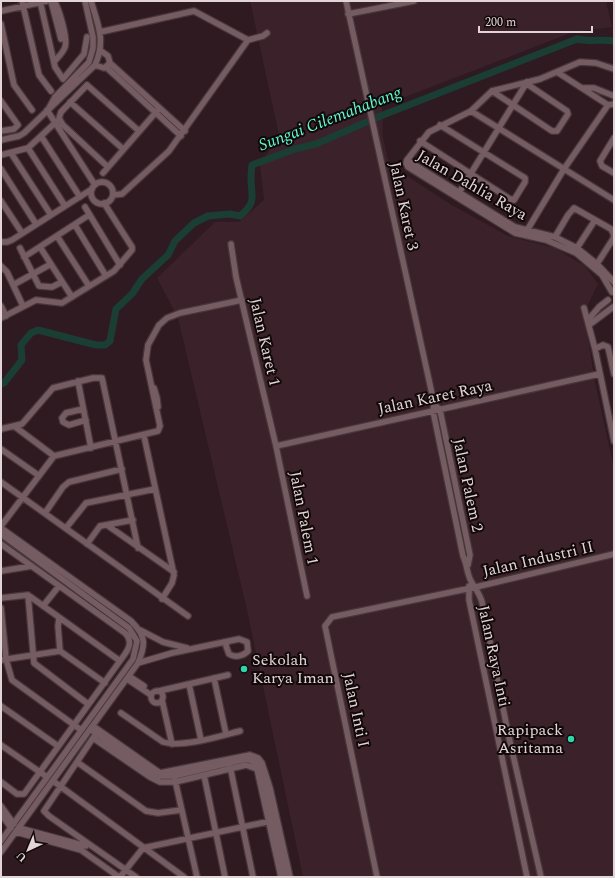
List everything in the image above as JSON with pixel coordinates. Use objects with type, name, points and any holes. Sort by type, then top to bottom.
[{"type":"street","points":[[1,11],[23,4],[47,1]]},
{"type":"street","points":[[53,1],[58,8],[66,45],[64,51],[54,62]]},
{"type":"street","points":[[48,110],[55,97],[89,62],[93,48],[93,37],[85,1]]},
{"type":"street","points":[[1,140],[19,136],[24,133],[59,101],[95,64],[101,52],[100,32],[91,1]]},
{"type":"street","name":"Jalan Karet 3","points":[[346,1],[434,404],[433,411]]},
{"type":"street","points":[[348,14],[414,1]]},
{"type":"street","points":[[40,2],[55,67],[63,79],[84,54],[87,37]]},
{"type":"street","points":[[23,4],[39,75],[51,92]]},
{"type":"street","points":[[100,32],[194,12],[248,40]]},
{"type":"street","points":[[1,24],[14,85],[32,110]]},
{"type":"street","points":[[113,195],[122,194],[169,151],[183,134],[248,40],[263,36],[267,33]]},
{"type":"street","points":[[101,52],[108,56],[108,65]]},
{"type":"street","points":[[440,125],[526,179],[515,199],[510,199],[420,141],[429,132],[440,125],[471,111],[492,91],[527,83],[576,63],[585,61],[614,69]]},
{"type":"street","points":[[95,64],[108,65],[183,134]]},
{"type":"street","points":[[525,233],[564,169],[611,104],[557,72]]},
{"type":"street","points":[[492,91],[554,131],[558,130],[568,114],[566,109],[527,83]]},
{"type":"street","points":[[458,195],[527,83]]},
{"type":"street","points":[[1,155],[28,148],[57,120],[60,112],[87,85],[140,131]]},
{"type":"street","points":[[582,88],[594,88],[614,96]]},
{"type":"street","points":[[1,101],[4,110],[18,125],[14,129],[1,131]]},
{"type":"street","points":[[70,102],[123,149]]},
{"type":"street","points":[[48,110],[108,167]]},
{"type":"street","points":[[103,173],[157,110]]},
{"type":"street","points":[[471,111],[614,200]]},
{"type":"street","points":[[2,241],[22,234],[80,197],[93,187],[99,182],[108,183],[113,190],[113,195],[108,202],[104,203],[96,201],[92,193],[93,187],[57,120]]},
{"type":"street","points":[[41,136],[80,197]]},
{"type":"street","points":[[614,138],[600,161],[602,166],[614,173]]},
{"type":"street","name":"Jalan Dahlia Raya","points":[[420,141],[407,160],[458,195],[525,233],[558,244],[576,253],[596,266],[613,291]]},
{"type":"street","points":[[28,148],[65,206]]},
{"type":"street","points":[[11,153],[51,215]]},
{"type":"street","points":[[1,169],[36,224]]},
{"type":"street","points":[[1,201],[22,234]]},
{"type":"street","points":[[1,306],[3,317],[23,306],[41,300],[59,304],[106,276],[120,265],[132,250],[132,247],[104,203]]},
{"type":"street","points":[[85,207],[120,265]]},
{"type":"street","points":[[555,237],[574,208],[611,229],[614,235],[596,266]]},
{"type":"street","points":[[24,256],[89,215]]},
{"type":"street","points":[[577,248],[595,220]]},
{"type":"street","points":[[75,224],[106,276]]},
{"type":"street","name":"Jalan Dahlia Raya","points":[[525,233],[555,237],[577,248],[614,282]]},
{"type":"street","points":[[57,236],[89,286]]},
{"type":"street","name":"Jalan Karet 1","points":[[231,244],[242,300],[276,446]]},
{"type":"street","points":[[40,247],[72,297]]},
{"type":"street","points":[[20,248],[39,286],[52,288],[62,282]]},
{"type":"street","points":[[13,285],[51,264]]},
{"type":"street","points":[[1,266],[6,272],[23,306]]},
{"type":"street","points":[[589,322],[599,307],[608,300],[613,291]]},
{"type":"street","points":[[59,573],[46,559],[2,526],[38,475],[54,456],[144,436],[156,432],[160,428],[146,360],[152,334],[159,325],[167,318],[180,313],[242,300]]},
{"type":"street","points":[[589,322],[614,307],[608,300]]},
{"type":"street","points":[[584,308],[589,322],[614,441]]},
{"type":"street","points":[[595,349],[603,345],[608,347],[614,374]]},
{"type":"street","name":"Jalan Karet Raya","points":[[276,446],[599,374]]},
{"type":"street","points":[[1,429],[22,424],[53,388],[100,377],[104,380],[138,548]]},
{"type":"street","points":[[78,381],[91,448]]},
{"type":"street","points":[[434,404],[440,410]]},
{"type":"street","points":[[83,409],[66,413],[62,418],[63,422],[69,425],[86,420]]},
{"type":"street","name":"Jalan Palem 2","points":[[440,410],[470,555],[468,565]]},
{"type":"street","name":"Jalan Palem 2","points":[[433,411],[463,556],[468,565],[471,581],[476,587]]},
{"type":"street","points":[[22,424],[22,431]]},
{"type":"street","points":[[14,426],[54,456]]},
{"type":"street","points":[[144,436],[174,572],[174,579],[162,599]]},
{"type":"street","name":"Jalan Palem 1","points":[[276,446],[307,596]]},
{"type":"street","points":[[1,449],[38,475]]},
{"type":"street","points":[[45,513],[62,487],[69,482],[122,469]]},
{"type":"street","points":[[1,482],[21,500],[45,513],[162,599],[188,616]]},
{"type":"street","points":[[66,528],[84,504],[155,489]]},
{"type":"street","points":[[87,544],[100,526],[133,520]]},
{"type":"street","points":[[116,523],[116,531]]},
{"type":"street","points":[[107,525],[174,572]]},
{"type":"street","points":[[1,534],[42,565],[59,573],[140,630],[163,642],[189,649]]},
{"type":"street","points":[[1,544],[125,633],[128,636],[130,644],[105,683],[22,795],[17,794],[1,782]]},
{"type":"street","name":"Jalan Industri II","points":[[468,588],[614,554]]},
{"type":"street","points":[[42,565],[46,559]]},
{"type":"street","points":[[1,571],[42,565]]},
{"type":"street","name":"Jalan Raya Inti","points":[[471,581],[468,588],[469,600],[527,877]]},
{"type":"street","points":[[43,606],[59,586]]},
{"type":"street","name":"Jalan Raya Inti","points":[[476,587],[482,602],[508,733],[541,877]]},
{"type":"street","name":"Jalan Inti I","points":[[378,877],[325,626],[332,617],[468,588]]},
{"type":"street","points":[[1,841],[133,659],[137,641],[129,628],[81,589]]},
{"type":"street","points":[[28,595],[32,656],[36,666],[88,704]]},
{"type":"street","points":[[1,598],[28,595],[120,661]]},
{"type":"street","points":[[1,608],[3,659],[14,682],[81,730]]},
{"type":"street","points":[[59,618],[58,626],[60,652]]},
{"type":"street","points":[[125,633],[129,628]]},
{"type":"street","points":[[2,849],[18,830],[138,663],[144,650],[143,636],[140,630]]},
{"type":"street","points":[[138,663],[189,649],[227,642]]},
{"type":"street","points":[[3,659],[60,652],[105,683]]},
{"type":"street","points":[[151,694],[228,675]]},
{"type":"street","points":[[128,677],[151,694],[154,702],[162,700]]},
{"type":"street","points":[[214,678],[226,734]]},
{"type":"street","points":[[189,684],[201,740]]},
{"type":"street","points":[[159,691],[163,695],[162,700],[172,744]]},
{"type":"street","points":[[102,701],[108,705]]},
{"type":"street","points":[[1,706],[58,746]]},
{"type":"street","points":[[121,713],[163,742],[172,744],[201,740],[240,731]]},
{"type":"street","points":[[91,728],[96,734],[144,771],[157,776],[204,775],[230,767],[246,759],[259,765],[268,788],[271,821],[281,877]]},
{"type":"street","points":[[96,734],[155,771],[174,776],[250,755],[258,758],[262,763],[282,850],[290,877]]},
{"type":"street","points":[[96,734],[46,806],[45,812],[122,874],[136,877]]},
{"type":"street","points":[[1,745],[47,777]]},
{"type":"street","points":[[122,750],[144,771]]},
{"type":"street","points":[[77,762],[146,811],[158,813],[181,810]]},
{"type":"street","points":[[216,765],[230,767],[246,765],[256,769],[271,821],[282,850],[285,877]]},
{"type":"street","points":[[230,767],[253,877]]},
{"type":"street","points":[[52,769],[58,773]]},
{"type":"street","points":[[204,775],[225,877]]},
{"type":"street","points":[[174,776],[197,877]]},
{"type":"street","points":[[53,781],[184,877]]},
{"type":"street","points":[[1,806],[12,826]]},
{"type":"street","points":[[1,814],[12,826]]},
{"type":"street","points":[[122,874],[143,848],[271,821]]},
{"type":"street","points":[[18,830],[84,843]]},
{"type":"street","points":[[18,830],[81,850],[122,874],[130,877]]},
{"type":"shaded area","points":[[250,1],[606,1],[612,27],[573,32],[382,106],[383,137],[389,164],[450,204],[508,236],[555,248],[585,266],[598,284],[584,313],[595,382],[614,468],[614,877],[303,877],[247,610],[178,318],[157,278],[215,222],[239,222],[264,200],[260,165],[279,135]]},
{"type":"waterway","name":"Sungai Cilemahabang","points":[[1,384],[4,383],[22,360],[21,345],[31,333],[38,330],[96,345],[105,345],[110,341],[116,309],[132,294],[142,279],[168,255],[175,241],[194,223],[208,216],[230,214],[240,216],[249,207],[252,200],[252,165],[295,149],[316,144],[378,117],[577,39],[614,41]]},
{"type":"place","name":"Sekolah Karya Iman","points":[[244,669]]},
{"type":"place","name":"Rapipack Asritama","points":[[571,739]]}]
